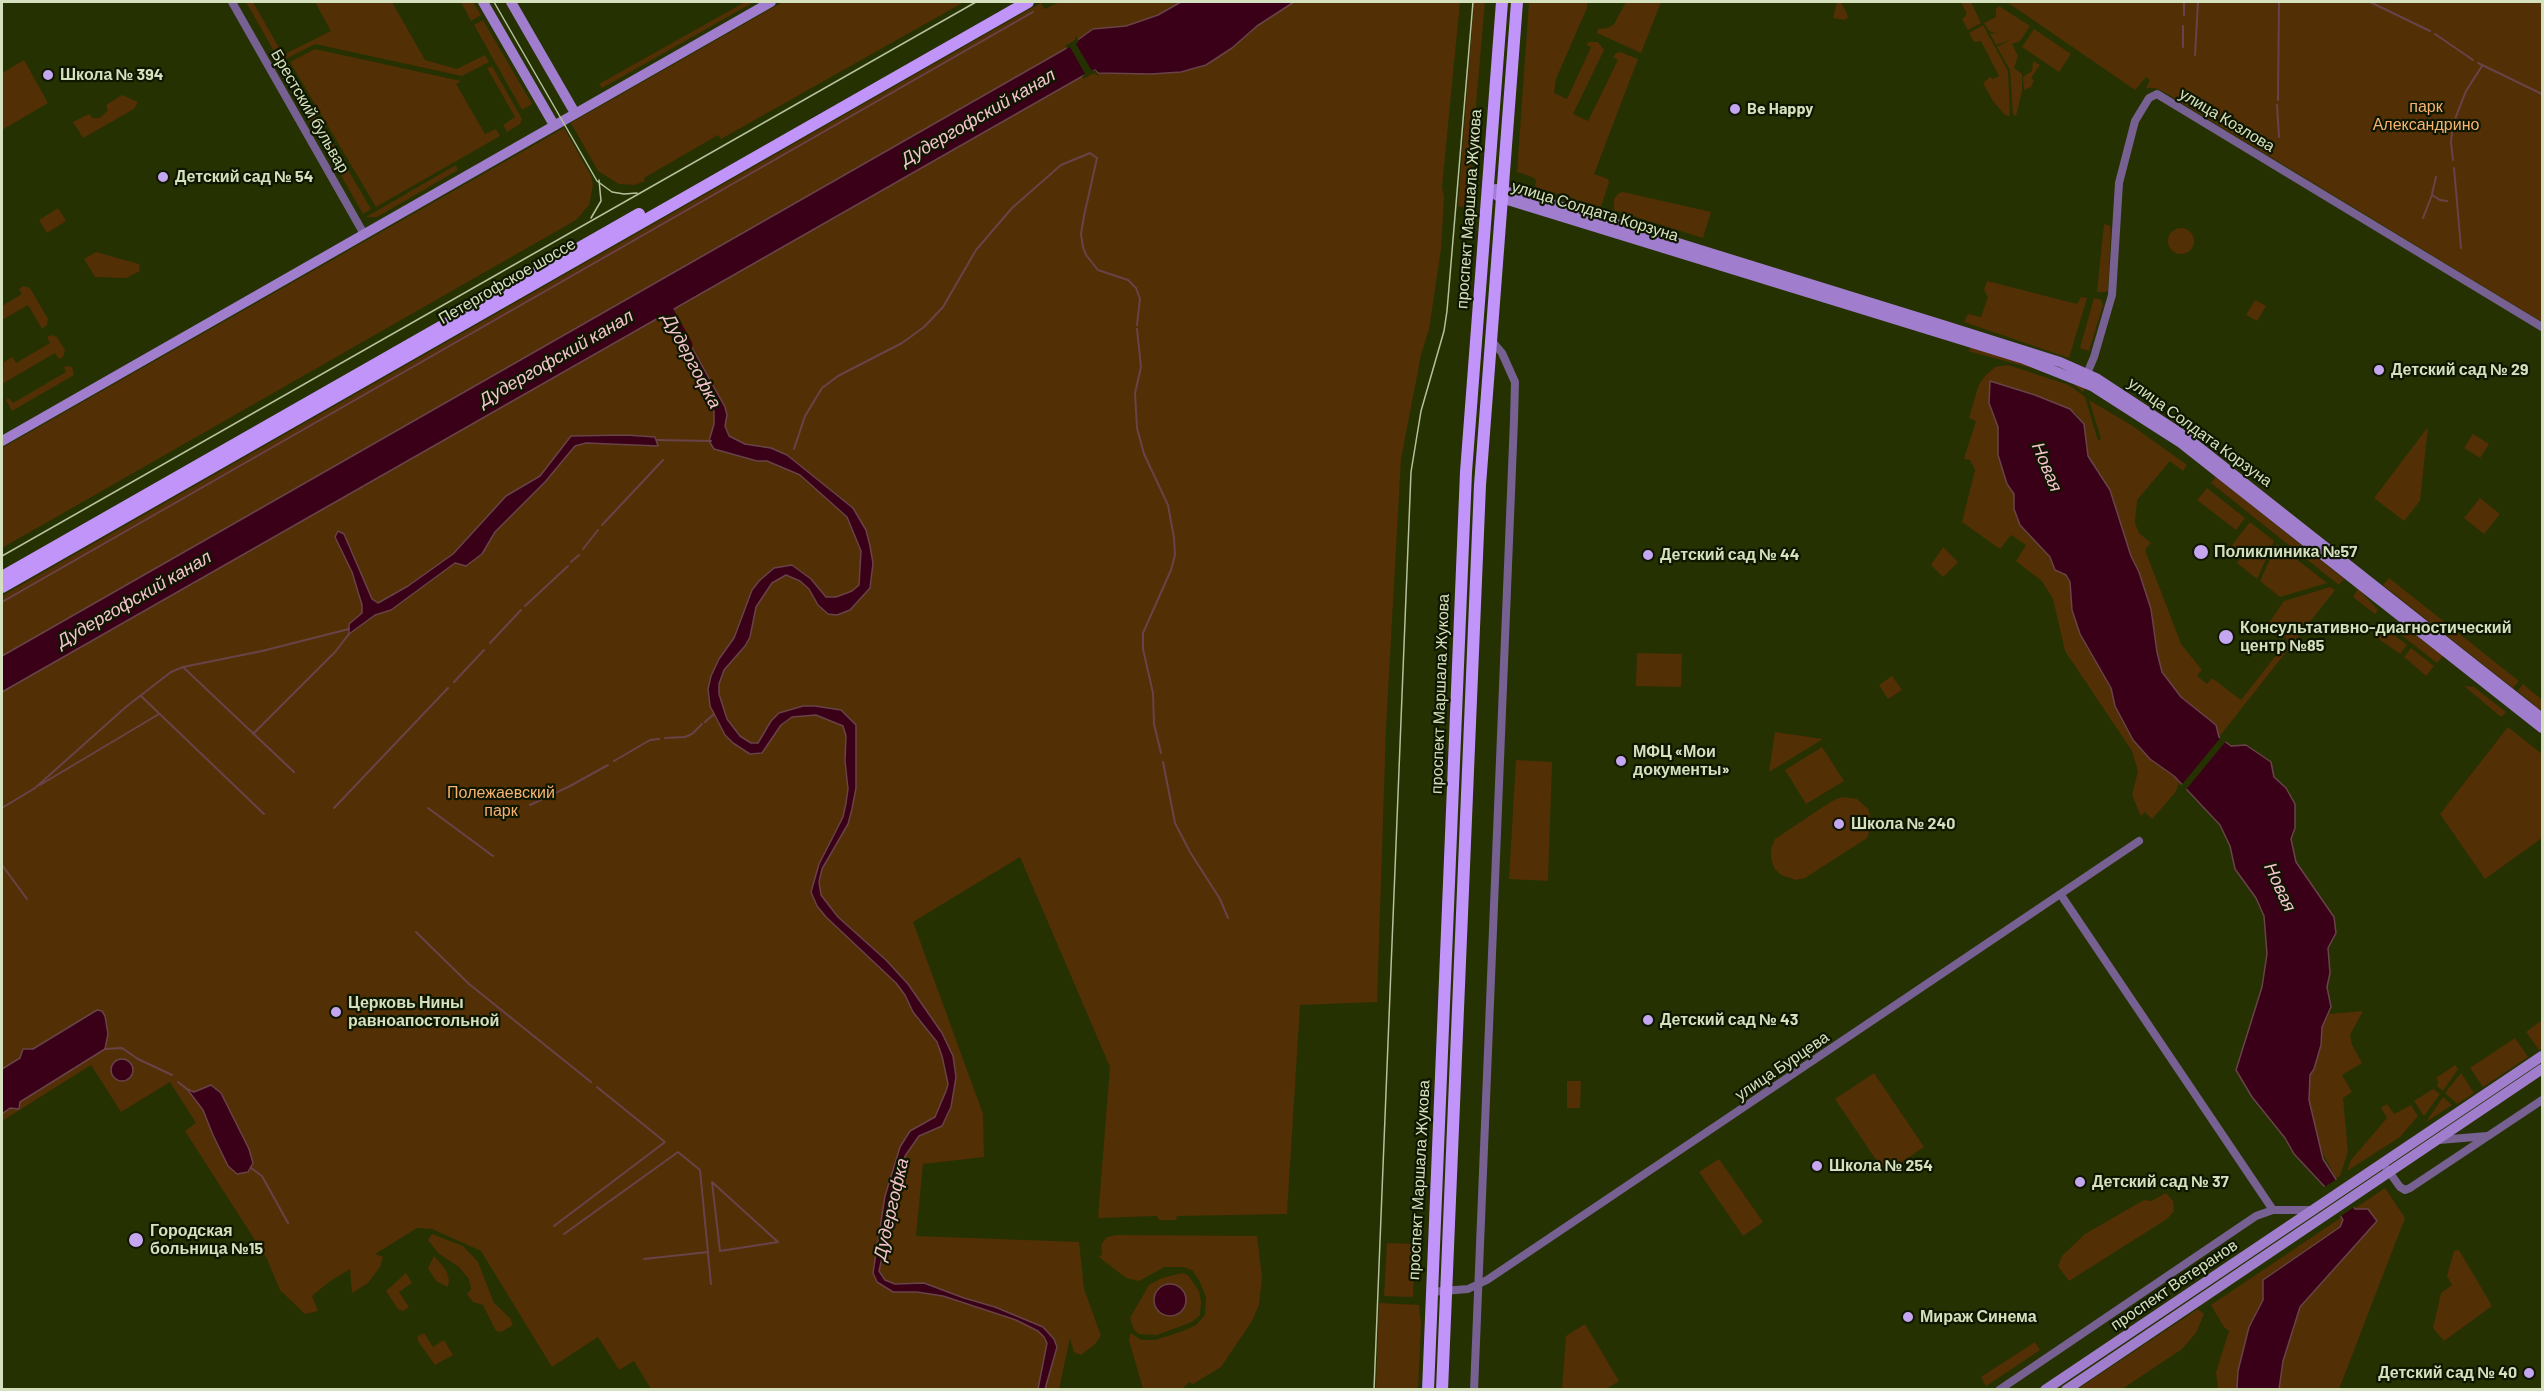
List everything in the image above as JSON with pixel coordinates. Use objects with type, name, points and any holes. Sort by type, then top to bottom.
[{"type":"main road","name":"Петергофское шоссе","points":[[2,577],[1011,2]]},
{"type":"main road","name":"Петергофское шоссе","points":[[2,587],[1028,2]]},
{"type":"main road","name":"проспект Маршала Жукова","points":[[1428,1389],[1466,472],[1502,2]]},
{"type":"main road","name":"проспект Маршала Жукова","points":[[1442,1389],[1467,840],[1480,484],[1517,2]]},
{"type":"street","name":"Брестский бульвар","points":[[232,2],[364,234]]},
{"type":"street","points":[[483,2],[554,125]]},
{"type":"street","points":[[511,2],[575,113]]},
{"type":"street","points":[[2,441],[771,2]]},
{"type":"street","name":"улица Козлова","points":[[2085,377],[2112,295],[2119,183],[2135,121],[2149,98],[2157,94],[2542,327]]},
{"type":"street","name":"улица Солдата Корзуна","points":[[1487,189],[2114,387],[2186,436],[2542,718]]},
{"type":"street","points":[[1474,1389],[1515,401],[1515,382],[1509,367],[1502,353],[1490,339]]},
{"type":"street","name":"улица Солдата Корзуна","points":[[2085,377],[2181,443],[2542,728]]},
{"type":"street","name":"улица Бурцева","points":[[1431,1292],[1468,1289],[1479,1285],[2139,841]]},
{"type":"street","points":[[2061,895],[2272,1210]]},
{"type":"street","points":[[1999,1389],[2256,1216],[2272,1210],[2320,1210],[2386,1167],[2542,1056]]},
{"type":"street","points":[[2386,1167],[2438,1140],[2542,1070]]},
{"type":"street","points":[[2386,1167],[2400,1187],[2405,1190],[2410,1188],[2542,1100]]},
{"type":"street","points":[[2438,1140],[2489,1136]]},
{"type":"street","name":"проспект Ветеранов","points":[[2045,1389],[2320,1210]]},
{"type":"street","name":"проспект Ветеранов","points":[[2066,1389],[2320,1210]]},
{"type":"green space","points":[[246,2],[253,2],[283,55],[331,31],[315,2],[392,2],[425,60],[457,69],[485,55],[489,62],[462,76],[315,44],[280,62]]},
{"type":"green space","points":[[461,2],[473,2],[481,15],[471,21]]},
{"type":"green space","points":[[745,2],[754,2],[602,88],[599,84]]},
{"type":"green space","points":[[783,2],[964,2],[721,139],[718,135],[644,178],[645,181],[635,185],[619,184],[598,171],[571,123]]},
{"type":"green space","name":"Полежаевский парк","points":[[1059,2],[1460,2],[1442,187],[1444,197],[1441,249],[1429,329],[1421,355],[1401,459],[1386,728],[1377,1002],[1300,1005],[1287,1214],[1177,1216],[1176,1220],[1159,1220],[1157,1216],[1098,1218],[1110,1067],[1020,857],[913,922],[983,1114],[984,1157],[923,1164],[916,1236],[1079,1242],[1084,1289],[1101,1336],[1081,1355],[1074,1352],[1070,1338],[1059,1389],[651,1389],[634,1361],[619,1370],[598,1337],[552,1367],[481,1251],[432,1229],[417,1228],[375,1254],[383,1257],[380,1267],[368,1283],[352,1293],[350,1269],[329,1282],[312,1296],[318,1311],[305,1314],[280,1290],[267,1259],[185,1131],[196,1123],[170,1082],[121,1112],[91,1065],[2,1121],[2,596],[1041,3],[1045,9]]},
{"type":"green space","points":[[1474,2],[1485,2],[1467,208],[1458,206]]},
{"type":"green space","points":[[1529,2],[1587,2],[1587,8],[1556,79],[1554,93],[1567,99],[1591,47],[1586,45],[1589,42],[1598,42],[1604,50],[1573,114],[1588,121],[1618,60],[1613,57],[1616,53],[1620,52],[1638,59],[1594,174],[1608,179],[1609,182],[1601,207],[1535,187],[1536,180],[1517,172]]},
{"type":"green space","points":[[1626,2],[1661,2],[1641,53],[1597,33],[1598,29],[1608,28],[1614,24]]},
{"type":"green space","points":[[1837,2],[1841,2],[1848,18],[1844,20],[1833,18]]},
{"type":"green space","points":[[1961,2],[1971,2],[1981,23],[1968,30],[1962,19],[1967,14]]},
{"type":"green space","name":"парк Александрино","points":[[2007,2],[2542,2],[2542,322],[2164,92],[2155,88],[2146,88],[2150,80],[2146,77],[2135,90]]},
{"type":"green space","points":[[1999,6],[2030,26],[2020,41],[2012,44],[2018,56],[2014,68],[2022,74],[2022,91],[2016,116],[2013,114],[2010,70],[1997,47],[2010,40],[1996,45],[1990,33],[1998,34],[1989,31],[1984,23],[1996,17],[1996,9]]},
{"type":"green space","points":[[483,20],[532,104],[522,110],[474,25]]},
{"type":"green space","points":[[1983,25],[2008,71],[2010,116],[2005,115],[1993,101],[1983,83],[1990,77],[1993,79],[1999,76],[1981,41],[1974,42],[1969,33]]},
{"type":"green space","points":[[2034,29],[2071,54],[2059,72],[2022,47]]},
{"type":"green space","points":[[315,49],[461,81],[456,84],[485,134],[496,129],[500,136],[376,207],[290,62]]},
{"type":"green space","points":[[24,60],[48,103],[2,130],[2,73]]},
{"type":"green space","points":[[2033,61],[2040,65],[2031,78],[2034,80],[2031,87],[2024,90],[2023,77],[2032,71]]},
{"type":"green space","points":[[286,64],[371,209],[363,214],[280,68]]},
{"type":"green space","points":[[492,66],[522,119],[520,124],[507,132],[503,125],[515,117],[487,68]]},
{"type":"green space","points":[[122,95],[138,102],[134,109],[83,138],[73,122],[89,114],[93,118],[100,118],[108,110],[106,105]]},
{"type":"green space","points":[[564,128],[591,176],[593,185],[589,205],[576,220],[2,548],[2,448]]},
{"type":"green space","points":[[456,165],[458,170],[377,217],[366,217]]},
{"type":"green space","points":[[1623,192],[1711,212],[1703,238],[1614,210],[1614,199]]},
{"type":"green space","points":[[58,208],[66,221],[47,233],[39,220]]},
{"type":"green space","points":[[2104,224],[2110,226],[2111,230],[2108,291],[2097,292]]},
{"type":"green space","points":[[2181,228],[2190,232],[2194,241],[2190,250],[2181,254],[2172,250],[2168,241],[2172,232]]},
{"type":"green space","points":[[96,252],[139,264],[140,271],[126,278],[95,277],[84,259]]},
{"type":"green space","points":[[1987,281],[2077,304],[2081,297],[2087,298],[2069,358],[1964,322],[1968,314],[1981,317],[1988,297],[1984,290]]},
{"type":"green space","points":[[23,286],[30,288],[48,319],[47,325],[42,329],[28,305],[2,320],[2,306],[22,294],[19,289]]},
{"type":"green space","points":[[2094,298],[2101,300],[2103,305],[2089,351],[2080,348]]},
{"type":"green space","points":[[2255,300],[2266,306],[2257,321],[2246,315]]},
{"type":"green space","points":[[51,335],[57,337],[65,350],[63,357],[59,359],[55,353],[2,384],[4,362],[12,357],[16,363],[50,343],[47,337]]},
{"type":"green space","points":[[1972,346],[2086,385],[2083,392],[2071,382],[2032,368],[1968,351]]},
{"type":"green space","points":[[2008,365],[2069,385],[2085,397],[2098,441],[2101,439],[2089,400],[2131,425],[2187,465],[2183,471],[2170,461],[2137,500],[2135,523],[2139,533],[2151,543],[2145,550],[2181,644],[2202,670],[2197,676],[2207,684],[2212,678],[2241,700],[2288,640],[2268,624],[2284,601],[2330,587],[2335,590],[2219,737],[2216,725],[2181,697],[2162,672],[2151,609],[2110,490],[2088,456],[2084,424],[2076,413],[2035,395],[1990,381],[1989,403],[1998,427],[1998,455],[2007,484],[2014,494],[2017,519],[2050,557],[2059,573],[2066,575],[2070,582],[2072,610],[2080,634],[2111,688],[2115,706],[2133,740],[2150,759],[2174,776],[2179,783],[2175,793],[2152,819],[2145,812],[2141,816],[2132,795],[2138,771],[2132,751],[2065,651],[2053,599],[2042,581],[2016,561],[2026,545],[2011,535],[2000,549],[1962,522],[1975,470],[1970,460],[1964,459],[1976,421],[1969,418],[1979,384],[1995,367]]},
{"type":"green space","points":[[64,367],[72,367],[74,375],[12,411],[6,400],[9,398],[13,403],[66,372]]},
{"type":"green space","points":[[2428,427],[2420,501],[2404,521],[2374,498]]},
{"type":"green space","points":[[2473,434],[2489,444],[2480,458],[2464,448]]},
{"type":"green space","points":[[2216,477],[2344,579],[2339,585],[2211,483]]},
{"type":"green space","points":[[2207,488],[2245,518],[2236,530],[2197,500]]},
{"type":"green space","points":[[2480,498],[2500,514],[2484,534],[2464,518]]},
{"type":"green space","points":[[2250,522],[2274,541],[2257,579],[2237,563],[2243,554],[2232,545]]},
{"type":"green space","points":[[2277,544],[2327,583],[2280,597],[2260,581]]},
{"type":"green space","points":[[1943,547],[1958,562],[1943,577],[1931,565]]},
{"type":"green space","points":[[2389,578],[2519,681],[2513,688],[2383,585]]},
{"type":"green space","points":[[2358,589],[2378,610],[2375,614],[2353,597]]},
{"type":"green space","points":[[2398,625],[2443,656],[2437,663],[2395,630]]},
{"type":"green space","points":[[2384,627],[2407,645],[2400,654],[2376,637]]},
{"type":"green space","points":[[2411,648],[2434,666],[2426,676],[2404,657]]},
{"type":"green space","points":[[1637,653],[1682,654],[1681,687],[1636,686]]},
{"type":"green space","points":[[1892,676],[1902,690],[1888,699],[1879,685]]},
{"type":"green space","points":[[2523,684],[2542,700],[2542,711],[2517,691]]},
{"type":"green space","points":[[2464,686],[2474,687],[2506,712],[2501,717]]},
{"type":"green space","points":[[2508,727],[2542,754],[2542,838],[2485,879],[2440,814]]},
{"type":"green space","points":[[1775,732],[1823,739],[1769,772]]},
{"type":"green space","points":[[1822,747],[1844,781],[1806,804],[1785,770]]},
{"type":"green space","points":[[1516,760],[1552,762],[1548,881],[1509,879]]},
{"type":"green space","points":[[1842,797],[1857,799],[1868,809],[1872,823],[1867,838],[1805,878],[1796,880],[1781,875],[1774,868],[1771,858],[1771,848],[1775,839],[1832,801]]},
{"type":"green space","points":[[2363,1011],[2350,1035],[2352,1045],[2362,1063],[2342,1075],[2352,1092],[2343,1098],[2348,1152],[2340,1176],[2336,1178],[2322,1152],[2311,1118],[2310,1075],[2321,1045],[2322,1027],[2329,1014]]},
{"type":"green space","points":[[2542,1020],[2542,1048],[2539,1050],[2526,1032]]},
{"type":"green space","points":[[2515,1038],[2528,1057],[2483,1087],[2470,1068]]},
{"type":"green space","points":[[2455,1065],[2458,1069],[2443,1091],[2437,1086],[2436,1078]]},
{"type":"green space","points":[[1874,1073],[1924,1147],[1885,1173],[1835,1099]]},
{"type":"green space","points":[[2461,1073],[2474,1093],[2457,1104],[2445,1093]]},
{"type":"green space","points":[[1567,1081],[1581,1081],[1580,1108],[1567,1108]]},
{"type":"green space","points":[[2433,1089],[2440,1094],[2424,1116],[2414,1101]]},
{"type":"green space","points":[[2443,1097],[2452,1105],[2426,1122]]},
{"type":"green space","points":[[2387,1104],[2394,1114],[2411,1105],[2418,1116],[2400,1137],[2347,1171],[2351,1160],[2387,1118],[2381,1108]]},
{"type":"green space","points":[[1719,1159],[1763,1222],[1743,1236],[1699,1172]]},
{"type":"green space","points":[[2385,1188],[2405,1218],[2339,1389],[2218,1389],[2216,1372],[2229,1331],[2224,1327],[2211,1305]]},
{"type":"green space","points":[[2166,1193],[2173,1201],[2174,1211],[2167,1219],[2069,1281],[2058,1266],[2062,1256],[2085,1234],[2144,1200],[2151,1201]]},
{"type":"green space","points":[[432,1234],[463,1246],[478,1262],[494,1303],[510,1318],[513,1325],[501,1332],[496,1331],[483,1305],[473,1302],[467,1294],[471,1289],[469,1279],[459,1267],[438,1253],[428,1240]]},
{"type":"green space","points":[[1117,1235],[1257,1236],[1262,1277],[1259,1305],[1252,1321],[1221,1367],[1193,1384],[1189,1382],[1182,1389],[1143,1389],[1129,1340],[1131,1333],[1141,1340],[1155,1340],[1196,1325],[1205,1315],[1206,1297],[1192,1270],[1183,1267],[1164,1267],[1139,1281],[1126,1278],[1099,1257],[1102,1254],[1101,1245],[1107,1237]]},
{"type":"green space","points":[[1387,1243],[1415,1244],[1413,1297],[1384,1296]]},
{"type":"green space","points":[[2459,1250],[2492,1306],[2444,1341],[2433,1328],[2441,1293],[2452,1285],[2447,1276],[2454,1251]]},
{"type":"green space","points":[[434,1256],[446,1270],[449,1280],[448,1287],[436,1281],[428,1268]]},
{"type":"green space","points":[[406,1273],[412,1283],[399,1292],[409,1307],[403,1311],[398,1309],[386,1291]]},
{"type":"green space","points":[[1182,1273],[1188,1275],[1199,1291],[1200,1315],[1192,1322],[1157,1335],[1139,1334],[1134,1330],[1130,1318],[1149,1285],[1162,1278]]},
{"type":"green space","points":[[1379,1303],[1419,1305],[1421,1324],[1418,1389],[1376,1389]]},
{"type":"green space","points":[[2198,1309],[2204,1314],[2196,1333],[2182,1349],[2122,1389],[2078,1389]]},
{"type":"green space","points":[[1585,1324],[1619,1381],[1606,1389],[1562,1389],[1566,1336]]},
{"type":"green space","points":[[424,1333],[433,1347],[444,1340],[453,1355],[435,1365],[418,1341],[418,1336]]},
{"type":"green space","points":[[2035,1342],[2040,1350],[1986,1386],[1981,1377]]},
{"type":"water","name":"Дудергофский канал","points":[[1181,2],[1294,2],[1257,26],[1232,48],[1206,65],[1181,72],[1151,74],[1098,73],[1095,70],[1081,77],[681,305],[671,311],[672,314],[663,319],[660,317],[2,692],[2,656],[1065,49],[1093,29],[1126,26],[1158,15]]},
{"type":"water","points":[[680,326],[725,407],[727,415],[725,426],[729,436],[745,444],[771,448],[787,455],[853,508],[866,530],[870,546],[873,563],[870,588],[850,610],[837,615],[828,614],[818,605],[809,589],[800,581],[786,575],[772,583],[756,607],[750,637],[724,670],[719,684],[719,694],[727,719],[740,736],[751,743],[758,743],[771,721],[779,713],[803,706],[841,710],[856,725],[856,788],[852,809],[848,824],[822,869],[819,882],[821,895],[838,917],[886,960],[908,984],[942,1033],[953,1056],[956,1077],[951,1107],[942,1126],[919,1136],[905,1156],[879,1271],[885,1280],[895,1284],[924,1283],[995,1307],[1043,1327],[1054,1339],[1057,1347],[1045,1389],[1038,1389],[1047,1343],[1038,1331],[1016,1320],[943,1296],[917,1292],[893,1292],[877,1282],[873,1273],[885,1196],[900,1147],[910,1131],[935,1117],[946,1091],[948,1084],[942,1056],[937,1042],[913,1012],[896,983],[826,917],[817,906],[811,892],[819,864],[843,817],[846,803],[848,789],[845,761],[846,736],[843,726],[816,715],[792,717],[781,725],[762,753],[750,754],[725,735],[710,706],[708,689],[719,659],[734,638],[752,590],[759,581],[774,568],[792,565],[811,579],[826,597],[836,597],[852,591],[859,585],[861,551],[847,517],[800,475],[767,461],[757,461],[714,449],[709,441],[714,424],[714,411],[670,332]]},
{"type":"water","name":"Новая","points":[[1990,381],[2070,409],[2084,424],[2088,456],[2110,490],[2151,609],[2162,672],[2181,697],[2216,725],[2219,737],[2231,746],[2246,745],[2271,762],[2274,777],[2286,788],[2295,804],[2295,828],[2291,839],[2296,862],[2334,917],[2336,933],[2328,948],[2330,973],[2327,987],[2331,1007],[2322,1027],[2321,1045],[2310,1075],[2309,1100],[2323,1159],[2355,1209],[2368,1209],[2377,1221],[2300,1307],[2283,1361],[2279,1389],[2237,1389],[2238,1371],[2249,1327],[2263,1300],[2263,1280],[2340,1227],[2343,1220],[2324,1186],[2294,1154],[2285,1138],[2252,1097],[2236,1070],[2262,987],[2267,954],[2264,916],[2256,898],[2235,869],[2230,846],[2220,825],[2174,776],[2150,759],[2133,740],[2115,706],[2111,688],[2080,634],[2072,610],[2070,582],[2066,575],[2055,570],[2050,557],[2020,525],[2014,509],[2014,494],[2007,484],[1998,455],[1998,427],[1989,403]]},
{"type":"water","points":[[571,436],[655,437],[658,446],[586,443],[575,446],[545,482],[495,532],[482,554],[466,566],[455,563],[391,610],[375,615],[349,634],[349,624],[362,613],[362,605],[352,572],[335,537],[338,531],[344,534],[372,599],[378,603],[408,586],[453,554],[506,496],[540,476]]},
{"type":"water","points":[[97,1010],[102,1011],[105,1016],[108,1034],[105,1049],[20,1102],[19,1109],[10,1108],[2,1114],[2,1069],[20,1058],[23,1049],[33,1049]]},
{"type":"water","points":[[122,1059],[132,1066],[133,1070],[126,1080],[122,1081],[112,1074],[111,1070],[118,1060]]},
{"type":"water","points":[[211,1085],[221,1093],[249,1149],[253,1163],[248,1172],[237,1174],[228,1166],[203,1110],[187,1089],[194,1092]]},
{"type":"water","points":[[1170,1284],[1181,1289],[1186,1300],[1181,1311],[1170,1316],[1159,1311],[1154,1300],[1159,1289]]},
{"type":"pier","points":[[1076,36],[1079,41],[1076,44],[1092,71],[1095,70],[1099,76],[1094,73],[1083,79],[1085,74],[1070,47],[1065,46],[1075,40]]},
{"type":"pier","points":[[2222,736],[2227,740],[2184,792],[2179,788]]},
{"type":"pier","points":[[2339,1178],[2356,1206],[2338,1218],[2322,1188]]},
{"type":"waterway","points":[[2184,2],[2184,15]]},
{"type":"waterway","points":[[2195,55],[2198,2]]},
{"type":"waterway","points":[[2278,100],[2279,2]]},
{"type":"waterway","points":[[2370,2],[2430,31]]},
{"type":"waterway","points":[[2,602],[1033,12]]},
{"type":"waterway","points":[[2183,26],[2183,47]]},
{"type":"waterway","points":[[2435,34],[2473,60]]},
{"type":"waterway","points":[[2478,63],[2542,94]]},
{"type":"waterway","points":[[2453,160],[2451,142],[2453,124],[2466,91],[2482,66]]},
{"type":"waterway","points":[[2277,105],[2279,137]]},
{"type":"waterway","points":[[794,449],[805,416],[822,388],[838,376],[902,343],[924,327],[943,307],[976,250],[1012,208],[1061,165],[1090,153],[1097,158],[1081,234],[1083,247],[1086,255],[1098,270],[1128,280],[1136,288],[1140,299],[1137,325]]},
{"type":"waterway","points":[[2454,168],[2461,248]]},
{"type":"waterway","points":[[2432,194],[2436,177]]},
{"type":"waterway","points":[[2423,218],[2432,195],[2447,201]]},
{"type":"waterway","name":"Дудергофка","points":[[659,299],[685,345]]},
{"type":"waterway","points":[[1137,329],[1141,367],[1135,393],[1137,428],[1144,454],[1168,505],[1175,555],[1171,570],[1143,633],[1143,649],[1153,693],[1154,724],[1161,753]]},
{"type":"waterway","points":[[657,440],[711,441]]},
{"type":"waterway","points":[[602,525],[663,460]]},
{"type":"waterway","points":[[583,549],[598,530]]},
{"type":"waterway","points":[[571,562],[579,555]]},
{"type":"waterway","points":[[525,606],[568,566]]},
{"type":"waterway","points":[[490,643],[521,610]]},
{"type":"waterway","points":[[2,808],[35,788],[127,706],[171,672],[183,667],[262,651],[349,629]]},
{"type":"waterway","points":[[253,734],[335,652],[349,634]]},
{"type":"waterway","points":[[454,682],[484,650]]},
{"type":"waterway","points":[[183,667],[294,772]]},
{"type":"waterway","points":[[334,808],[448,688]]},
{"type":"waterway","points":[[141,696],[264,814]]},
{"type":"waterway","points":[[40,785],[159,714]]},
{"type":"waterway","points":[[705,722],[714,714]]},
{"type":"waterway","points":[[665,738],[685,737],[692,734],[702,724]]},
{"type":"waterway","points":[[614,761],[650,740],[659,739]]},
{"type":"waterway","points":[[1163,762],[1175,823],[1190,852],[1220,899],[1228,918]]},
{"type":"waterway","points":[[530,805],[608,765]]},
{"type":"waterway","points":[[428,808],[493,856]]},
{"type":"waterway","points":[[2,865],[27,899]]},
{"type":"waterway","points":[[416,932],[469,984],[591,1082]]},
{"type":"waterway","points":[[105,1049],[122,1048],[138,1059],[172,1075]]},
{"type":"waterway","points":[[178,1082],[187,1089]]},
{"type":"waterway","points":[[554,1226],[665,1142],[597,1087]]},
{"type":"waterway","points":[[564,1234],[678,1152],[700,1170],[711,1284]]},
{"type":"waterway","points":[[251,1168],[262,1176],[288,1223]]},
{"type":"waterway","points":[[712,1182],[778,1242],[720,1251],[712,1182]]},
{"type":"waterway","points":[[644,1259],[708,1252]]},
{"type":"tram line","points":[[494,2],[597,181],[612,192],[637,193]]},
{"type":"tram line","points":[[2,556],[976,2]]},
{"type":"tram line","points":[[1374,1390],[1411,472],[1421,411],[1444,331],[1447,311],[1473,2]]},
{"type":"tram line","points":[[591,218],[601,201],[599,180]]},
{"type":"place","name":"Школа № 394","points":[[48,75]]},
{"type":"place","name":"Be Happy","points":[[1735,109]]},
{"type":"place","name":"Детский сад № 54","points":[[163,177]]},
{"type":"place","name":"Детский сад № 29","points":[[2379,370]]},
{"type":"place","name":"Поликлиника №57","points":[[2201,552]]},
{"type":"place","name":"Детский сад № 44","points":[[1648,555]]},
{"type":"place","name":"Консультативно-диагностический центр №85","points":[[2226,637]]},
{"type":"place","name":"МФЦ «Мои документы»","points":[[1621,761]]},
{"type":"place","name":"Школа № 240","points":[[1839,824]]},
{"type":"place","name":"Церковь Нины равноапостольной","points":[[336,1012]]},
{"type":"place","name":"Детский сад № 43","points":[[1648,1020]]},
{"type":"place","name":"Школа № 254","points":[[1817,1166]]},
{"type":"place","name":"Детский сад № 37","points":[[2080,1182]]},
{"type":"place","name":"Городская больница №15","points":[[136,1240]]},
{"type":"place","name":"Мираж Синема","points":[[1908,1317]]},
{"type":"place","name":"Детский сад № 40","points":[[2529,1373]]}]
